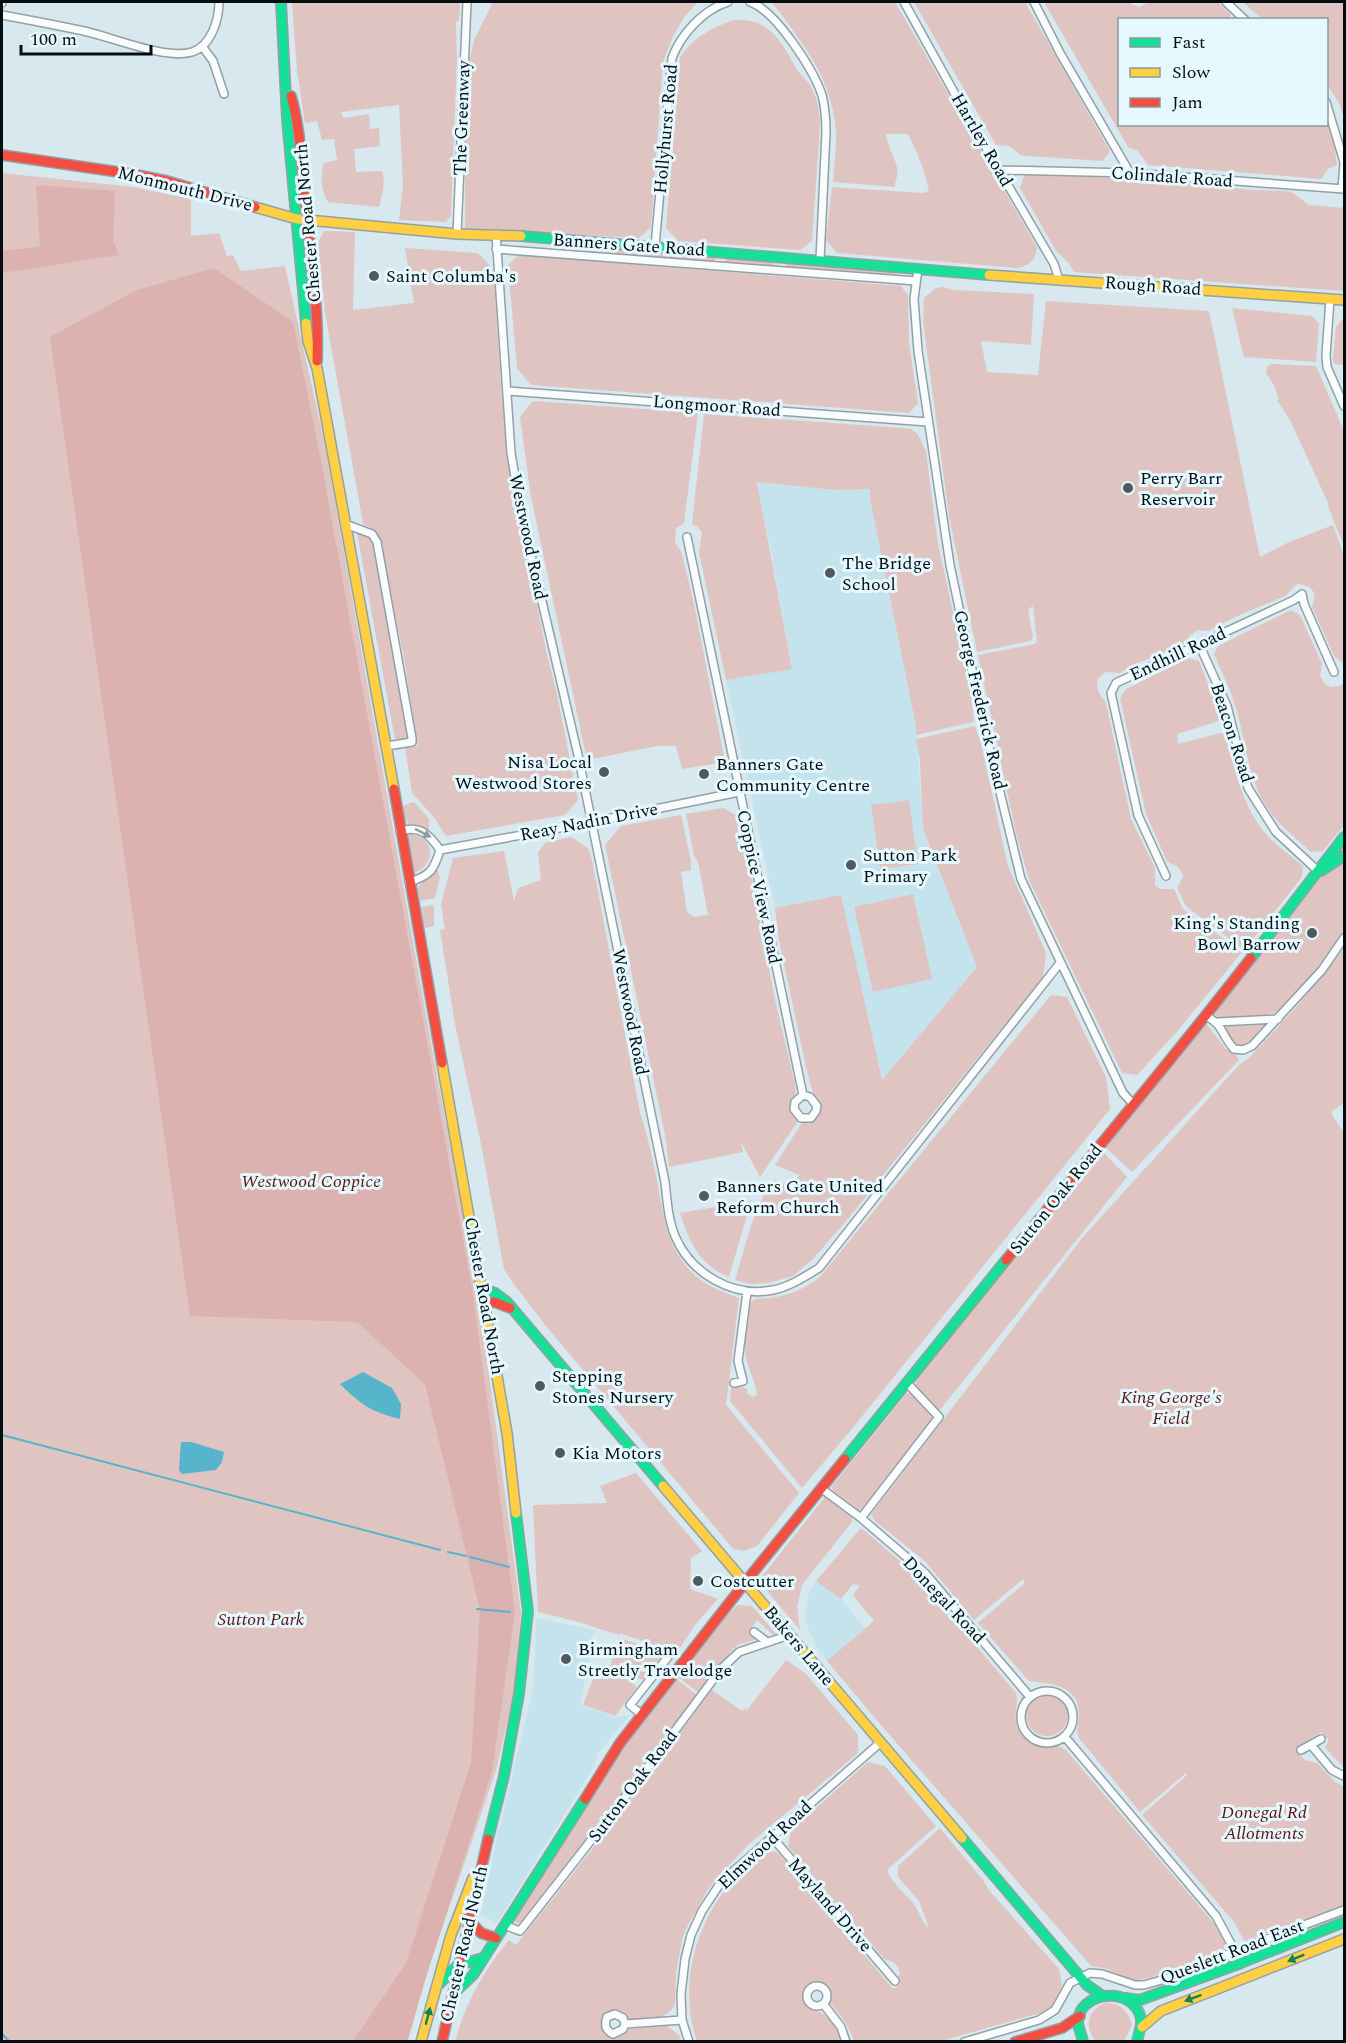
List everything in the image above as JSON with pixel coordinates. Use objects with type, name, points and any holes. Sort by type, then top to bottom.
[{"type":"main road","name":"Chester Road North","points":[[281,2],[288,131],[308,341],[316,368],[387,746],[409,882],[486,1303],[507,1433],[528,1611],[517,1706],[504,1776],[442,2042]]},
{"type":"main road","name":"Chester Road North","points":[[286,80],[298,118],[305,201],[309,221],[319,341],[316,368]]},
{"type":"main road","name":"Monmouth Drive","points":[[2,155],[167,181],[297,219]]},
{"type":"main road","name":"Banners Gate Road","points":[[297,219],[457,234],[496,234],[656,246],[961,272]]},
{"type":"main road","name":"Rough Road","points":[[961,272],[1344,300]]},
{"type":"main road","points":[[1319,872],[1344,837]]},
{"type":"main road","points":[[1319,872],[1344,856]]},
{"type":"main road","name":"Sutton Oak Road","points":[[454,1993],[473,1975],[614,1752],[642,1715],[745,1583],[1206,1016],[1319,872]]},
{"type":"main road","name":"Bakers Lane","points":[[483,1288],[497,1294],[509,1305],[1084,1982],[1101,1995]]},
{"type":"main road","points":[[486,1303],[494,1302],[510,1308]]},
{"type":"main road","name":"Chester Road North","points":[[421,2042],[450,1935],[486,1846]]},
{"type":"main road","points":[[470,1921],[481,1933],[496,1938]]},
{"type":"main road","name":"Queslett Road East","points":[[1101,1995],[1115,1994],[1140,2000],[1344,1922]]},
{"type":"main road","name":"Queslett Road East","points":[[1142,2027],[1161,2011],[1344,1939]]},
{"type":"main road","points":[[435,1990],[448,1972],[461,1961],[483,1958]]},
{"type":"main road","points":[[1240,1963],[1248,1977]]},
{"type":"main road","points":[[1084,1982],[1089,2001]]},
{"type":"main road","points":[[1083,2042],[1078,2030],[1080,2016],[1089,2001],[1101,1995]]},
{"type":"main road","points":[[1125,1998],[1138,2010],[1142,2027],[1137,2042]]},
{"type":"main road","points":[[1015,2042],[1062,2028],[1080,2016]]},
{"type":"street","points":[[2,15],[84,31],[157,51],[179,54],[192,52],[210,37],[219,2]]},
{"type":"street","name":"The Greenway","points":[[457,234],[467,2]]},
{"type":"street","name":"Hollyhurst Road","points":[[656,246],[672,58],[676,47],[700,19],[718,5],[728,2]]},
{"type":"street","points":[[750,2],[758,4],[776,20],[806,64],[822,97],[826,132],[820,260]]},
{"type":"street","name":"Hartley Road","points":[[904,2],[1054,264],[1059,280]]},
{"type":"street","points":[[1034,2],[1060,53],[1130,173]]},
{"type":"street","points":[[1226,2],[1243,18]]},
{"type":"street","points":[[202,46],[213,60],[224,94]]},
{"type":"street","points":[[1328,109],[1344,163],[1343,189]]},
{"type":"street","name":"Colindale Road","points":[[1000,170],[1130,173],[1343,189]]},
{"type":"street","name":"Westwood Road","points":[[496,234],[511,453],[521,512],[591,822],[674,1235],[684,1254],[701,1272],[717,1282],[747,1292],[774,1290],[798,1281],[819,1268],[1060,963]]},
{"type":"street","name":"Banners Gate Road","points":[[496,249],[916,281]]},
{"type":"street","name":"George Frederick Road","points":[[918,269],[914,299],[918,351],[950,565],[983,722],[1021,879],[1123,1093],[1134,1105]]},
{"type":"street","points":[[1330,299],[1327,367],[1344,406]]},
{"type":"street","name":"Longmoor Road","points":[[507,391],[928,422]]},
{"type":"street","points":[[345,524],[372,534],[377,542],[412,738],[409,744],[387,746]]},
{"type":"street","name":"Coppice View Road","points":[[687,537],[803,1095]]},
{"type":"street","name":"Endhill Road","points":[[1166,876],[1138,815],[1111,693],[1116,683],[1294,600],[1304,604],[1334,672]]},
{"type":"street","name":"Beacon Road","points":[[1199,644],[1227,706],[1248,788],[1276,832],[1319,872]]},
{"type":"street","name":"Reay Nadin Drive","points":[[440,850],[739,792]]},
{"type":"street","points":[[400,831],[409,828],[421,830],[432,838],[440,850],[435,866],[428,874],[409,882]]},
{"type":"street","points":[[1218,1022],[1225,1040],[1234,1049],[1243,1050],[1252,1046],[1322,970],[1344,938]]},
{"type":"street","points":[[1206,1016],[1218,1022],[1279,1019]]},
{"type":"street","points":[[747,1292],[738,1361],[747,1389]]},
{"type":"street","points":[[734,1383],[744,1381]]},
{"type":"street","points":[[861,1518],[939,1417],[907,1383]]},
{"type":"street","name":"Donegal Road","points":[[822,1489],[861,1518],[925,1573],[1030,1697]]},
{"type":"street","points":[[754,1632],[767,1642]]},
{"type":"street","name":"Sutton Oak Road","points":[[504,1925],[520,1931],[636,1783],[721,1669],[739,1652],[789,1635]]},
{"type":"street","name":"Sutton Oak Road","points":[[642,1715],[630,1705],[668,1657]]},
{"type":"street","points":[[660,1665],[673,1675]]},
{"type":"street","points":[[1048,1690],[1064,1696],[1070,1703],[1074,1720],[1065,1737],[1054,1742],[1042,1742],[1027,1733],[1021,1720],[1021,1714],[1024,1704],[1030,1697],[1040,1691],[1048,1690]]},
{"type":"street","points":[[1065,1737],[1216,1916],[1240,1963]]},
{"type":"street","points":[[1301,1750],[1321,1739]]},
{"type":"street","name":"Elmwood Road","points":[[689,2042],[682,2020],[681,1994],[691,1935],[702,1911],[721,1882],[880,1742]]},
{"type":"street","points":[[1311,1745],[1332,1770],[1344,1776]]},
{"type":"street","name":"Mayland Drive","points":[[772,1837],[891,1970],[895,1980]]},
{"type":"street","name":"Queslett Road East","points":[[1084,1982],[1094,1972],[1135,1985],[1144,1985],[1193,1971],[1235,1951],[1344,1910]]},
{"type":"street","points":[[964,2042],[1040,2020],[1054,2010],[1070,1983],[1084,1982]]},
{"type":"street","points":[[824,2005],[841,2027],[846,2042]]},
{"type":"street","points":[[625,2024],[682,2020]]},
{"type":"shaded area","name":"Sutton Park Primary","points":[[757,482],[835,490],[870,489],[870,499],[916,726],[923,829],[977,967],[882,1080],[841,895],[775,908],[726,680],[792,668]]},
{"type":"shaded area","points":[[816,1581],[841,1599],[865,1629],[827,1661],[817,1648],[804,1619],[809,1593]]},
{"type":"shaded area","points":[[536,1618],[594,1630],[580,1705],[615,1717],[629,1716],[598,1753],[595,1764],[584,1783],[497,1923],[481,1915],[534,1685]]},
{"type":"green space","points":[[292,2],[460,2],[459,20],[456,22],[457,58],[451,215],[446,222],[399,220],[403,186],[399,105],[341,112],[343,118],[369,114],[370,129],[379,128],[380,146],[354,149],[356,172],[382,171],[384,184],[379,207],[328,202],[322,183],[322,172],[324,163],[337,160],[334,139],[322,140],[317,121],[305,123],[297,70]]},
{"type":"green space","points":[[493,2],[698,2],[685,16],[673,36],[663,62],[651,227],[639,238],[465,229],[465,82],[474,40]]},
{"type":"green space","points":[[772,2],[895,2],[1037,247],[1031,262],[1017,268],[837,253],[826,240],[832,187],[923,193],[929,191],[908,134],[886,134],[896,163],[895,187],[833,182],[836,130],[826,88],[812,58]]},
{"type":"green space","points":[[914,2],[1025,2],[1110,151],[1103,161],[1021,155],[1009,146],[996,145]]},
{"type":"green space","points":[[1044,2],[1130,2],[1140,7],[1148,2],[1218,2],[1231,15],[1230,18],[1118,18],[1118,126],[1328,126],[1337,165],[1328,169],[1321,179],[1148,165],[1138,151],[1128,147]]},
{"type":"green space","points":[[1243,2],[1344,2],[1344,118],[1339,103],[1328,86],[1328,18],[1261,18]]},
{"type":"green space","points":[[733,20],[757,23],[774,34],[799,73],[810,85],[819,109],[820,125],[812,241],[800,250],[678,241],[666,228],[680,58],[703,34]]},
{"type":"green space","name":"Sutton Park","points":[[2,173],[133,187],[191,199],[191,236],[219,233],[227,256],[233,255],[241,271],[285,266],[325,445],[432,1049],[478,1293],[521,1613],[514,1694],[496,1770],[427,1973],[408,2041],[2,2042]]},
{"type":"green space","points":[[1025,173],[1287,191],[1309,205],[1344,208],[1344,291],[1074,272],[1069,263],[1056,251],[1020,188]]},
{"type":"green space","points":[[36,185],[115,191],[113,240],[119,255],[2,273],[2,251],[40,247]]},
{"type":"green space","points":[[324,231],[355,232],[353,310],[414,303],[405,248],[478,253],[491,267],[513,496],[578,800],[565,815],[446,836],[433,816],[412,793],[405,748],[418,746],[383,545],[372,528],[363,524],[325,313],[318,243]]},
{"type":"green space","points":[[585,244],[715,255],[716,257],[714,262],[586,252],[583,248]]},
{"type":"green space","points":[[519,255],[901,286],[908,296],[909,343],[918,403],[909,413],[531,385],[517,368],[508,265]]},
{"type":"green space","points":[[726,256],[775,259],[774,266],[725,262]]},
{"type":"green space","points":[[786,261],[895,270],[895,275],[786,267]]},
{"type":"green space","name":"Westwood Coppice","points":[[214,268],[293,322],[318,445],[473,1294],[515,1612],[492,1771],[407,2041],[353,2041],[406,1963],[471,1763],[480,1610],[425,1384],[357,1322],[190,1316],[50,337],[137,290]]},
{"type":"green space","points":[[936,288],[955,290],[1034,294],[1031,345],[981,341],[987,372],[1038,375],[1046,301],[1209,311],[1260,557],[1287,543],[1333,525],[1344,556],[1344,664],[1334,656],[1312,607],[1314,593],[1307,586],[1297,584],[1285,596],[1208,631],[1198,630],[1189,636],[1186,643],[1131,666],[1120,673],[1105,672],[1097,680],[1098,691],[1106,703],[1131,819],[1155,868],[1155,885],[1160,889],[1174,889],[1183,909],[1242,952],[1180,1028],[1137,1075],[1122,1073],[1030,882],[1016,833],[978,655],[1037,642],[1033,606],[1028,609],[1033,637],[1030,641],[977,652],[949,516],[923,321],[924,298]]},
{"type":"green space","points":[[1232,308],[1312,316],[1319,324],[1316,362],[1244,357]]},
{"type":"green space","points":[[1344,318],[1344,365],[1334,364],[1336,327]]},
{"type":"green space","points":[[1271,364],[1316,366],[1344,431],[1344,547],[1329,505],[1291,422],[1277,400],[1279,399],[1274,385],[1266,373],[1267,367]]},
{"type":"green space","points":[[535,401],[698,413],[684,523],[676,528],[675,543],[681,551],[694,604],[725,762],[682,769],[676,746],[657,746],[587,760],[531,497],[520,417]]},
{"type":"green space","points":[[704,414],[903,428],[911,429],[918,434],[926,452],[938,544],[971,692],[974,722],[916,735],[870,499],[870,489],[835,490],[757,482],[792,669],[726,680],[699,552],[702,533],[697,526],[692,524]]},
{"type":"green space","points":[[357,533],[369,536],[374,545],[407,740],[396,742],[395,739]]},
{"type":"green space","points":[[1291,610],[1300,615],[1322,664],[1320,676],[1325,684],[1331,687],[1340,686],[1344,682],[1344,825],[1323,851],[1311,852],[1278,821],[1262,798],[1251,773],[1233,699],[1214,654],[1218,646]]},
{"type":"green space","points":[[1189,658],[1199,661],[1222,720],[1177,734],[1178,744],[1225,732],[1239,784],[1249,809],[1264,832],[1303,866],[1302,877],[1244,950],[1186,906],[1177,888],[1183,877],[1179,868],[1167,861],[1146,814],[1120,698],[1126,689]]},
{"type":"green space","points":[[975,726],[982,747],[1008,866],[1046,953],[1043,977],[847,1220],[812,1260],[793,1276],[769,1283],[751,1284],[735,1280],[756,1212],[768,1188],[775,1180],[779,1184],[792,1182],[800,1175],[775,1165],[803,1121],[815,1121],[820,1114],[820,1103],[814,1097],[806,1067],[779,940],[775,908],[841,895],[882,1080],[977,967],[923,829],[920,760],[916,739]]},
{"type":"green space","points":[[909,800],[918,864],[880,869],[871,805]]},
{"type":"green space","points":[[414,802],[429,819],[429,831],[409,824],[405,819],[402,806]]},
{"type":"green space","points":[[723,808],[738,816],[743,833],[775,1000],[795,1084],[796,1099],[792,1109],[793,1114],[799,1120],[760,1177],[741,1142],[743,1152],[669,1167],[666,1140],[605,845],[621,826],[681,815],[691,861],[691,870],[681,872],[687,912],[694,917],[708,915],[686,814]]},
{"type":"green space","points":[[407,834],[423,838],[430,850],[427,863],[414,873]]},
{"type":"green space","points":[[571,837],[588,848],[592,860],[640,1113],[650,1147],[669,1235],[681,1260],[701,1280],[739,1298],[726,1405],[799,1493],[757,1546],[744,1551],[733,1549],[546,1326],[504,1269],[481,1144],[455,1024],[440,930],[445,929],[441,904],[453,858],[504,851],[514,901],[518,888],[541,880],[538,853],[545,843]]},
{"type":"green space","points":[[1344,859],[1344,933],[1313,974],[1278,1011],[1237,1019],[1215,1015],[1215,1011],[1322,876]]},
{"type":"green space","points":[[437,869],[440,878],[435,898],[420,901],[418,887]]},
{"type":"green space","points":[[913,894],[932,979],[873,992],[854,907]]},
{"type":"green space","points":[[434,905],[434,926],[424,928],[421,907]]},
{"type":"green space","name":"King George's Field","points":[[1344,949],[1344,1103],[1332,1111],[1332,1115],[1344,1133],[1344,1768],[1326,1749],[1329,1740],[1321,1732],[1297,1747],[1296,1751],[1305,1760],[1317,1763],[1335,1782],[1344,1787],[1344,1905],[1244,1941],[1235,1923],[1142,1815],[1187,1775],[1186,1773],[1140,1812],[1079,1738],[1078,1705],[1069,1691],[1046,1683],[1029,1681],[978,1623],[1025,1583],[1023,1579],[974,1620],[925,1561],[875,1521],[871,1514],[1083,1237],[1238,1066],[1252,1055],[1298,1005]]},
{"type":"green space","points":[[1051,995],[1067,997],[1106,1077],[1110,1109],[802,1488],[730,1401],[731,1388],[740,1386],[747,1389],[748,1395],[752,1397],[757,1395],[745,1352],[751,1302],[789,1294],[819,1278]]},
{"type":"green space","points":[[1205,1022],[1225,1048],[1236,1055],[1239,1060],[1132,1172],[1105,1147]]},
{"type":"green space","points":[[1226,1025],[1265,1025],[1265,1027],[1250,1043],[1242,1047],[1232,1045],[1223,1029]]},
{"type":"green space","points":[[1101,1150],[1127,1177],[939,1411],[934,1409],[916,1389],[916,1380]]},
{"type":"green space","points":[[751,1201],[729,1277],[703,1259],[687,1233],[680,1213]]},
{"type":"green space","points":[[907,1393],[914,1394],[934,1420],[866,1506],[859,1510],[831,1487]]},
{"type":"green space","points":[[636,1473],[702,1551],[691,1558],[690,1589],[718,1599],[694,1626],[677,1653],[620,1633],[619,1635],[538,1612],[533,1505],[607,1503],[600,1486]]},
{"type":"green space","points":[[825,1497],[852,1518],[852,1522],[802,1585],[797,1607],[800,1630],[761,1584],[760,1579]]},
{"type":"green space","points":[[860,1529],[917,1576],[1016,1693],[1016,1722],[1022,1735],[1033,1743],[1053,1745],[1066,1750],[1223,1934],[1227,1943],[1225,1950],[1166,1972],[1136,1980],[1104,1968],[1092,1967],[880,1724],[827,1661],[874,1621],[853,1595],[860,1585],[853,1584],[841,1599],[816,1581]]},
{"type":"green space","points":[[738,1605],[752,1606],[777,1635],[773,1635],[757,1620],[752,1627],[759,1633],[758,1639],[739,1644],[733,1649],[699,1693],[678,1677]]},
{"type":"green space","points":[[619,1638],[666,1653],[643,1680],[612,1670],[610,1666]]},
{"type":"green space","points":[[786,1660],[806,1674],[858,1735],[858,1753],[749,1844],[707,1891],[682,1940],[676,1973],[675,2004],[671,2010],[660,2017],[626,2021],[620,2012],[611,2011],[601,2021],[603,2031],[612,2037],[619,2036],[628,2029],[667,2026],[679,2035],[681,2041],[455,2042],[470,2001],[500,1951],[509,1940],[516,1945],[613,1823],[712,1690],[742,1711],[745,1708],[747,1710]]},
{"type":"green space","points":[[596,1671],[626,1679],[637,1687],[615,1716],[583,1705]]},
{"type":"green space","points":[[676,1679],[697,1695],[522,1924],[515,1923],[514,1917],[617,1756]]},
{"type":"green space","points":[[1047,1694],[1062,1700],[1068,1715],[1062,1730],[1047,1736],[1032,1730],[1026,1715],[1032,1700]]},
{"type":"green space","points":[[868,1762],[885,1766],[936,1826],[887,1870],[895,1884],[914,1904],[924,1923],[929,1928],[919,1901],[898,1877],[898,1866],[940,1828],[989,1890],[1059,1969],[1062,1985],[1052,2007],[1040,2013],[941,2041],[854,2041],[844,2021],[830,2003],[831,1992],[822,1984],[813,1982],[806,1988],[804,1999],[812,2010],[822,2013],[831,2021],[842,2041],[697,2041],[691,2019],[690,1975],[702,1931],[711,1911],[724,1892],[749,1863],[762,1853],[776,1852],[780,1855],[893,1989],[901,1984],[897,1978],[900,1974],[897,1965],[884,1959],[788,1846],[791,1830]]},
{"type":"green space","points":[[1106,2003],[1124,2009],[1129,2016],[1132,2025],[1124,2041],[1096,2041],[1092,2036],[1089,2024],[1091,2014]]},
{"type":"water","points":[[363,1372],[392,1388],[401,1404],[400,1419],[367,1407],[340,1384]]},
{"type":"water","points":[[181,1442],[191,1442],[224,1452],[222,1462],[216,1470],[182,1474],[179,1470]]},
{"type":"waterway","points":[[2,1435],[440,1550]]},
{"type":"waterway","points":[[448,1552],[466,1556]]},
{"type":"waterway","points":[[470,1557],[509,1567]]},
{"type":"waterway","points":[[477,1609],[510,1612]]},
{"type":"waterway","points":[[2,2034],[10,2042]]},
{"type":"traffic: fast","points":[[281,2],[287,119],[306,323]]},
{"type":"traffic: fast","points":[[521,236],[989,275]]},
{"type":"traffic: fast","points":[[1251,958],[1344,837]]},
{"type":"traffic: fast","points":[[1321,871],[1344,856]]},
{"type":"traffic: fast","points":[[845,1459],[1006,1260]]},
{"type":"traffic: fast","points":[[483,1289],[495,1293],[506,1301],[663,1486]]},
{"type":"traffic: fast","points":[[488,1839],[504,1776],[519,1694],[528,1611],[516,1513]]},
{"type":"traffic: fast","points":[[454,1993],[473,1975],[585,1799]]},
{"type":"traffic: fast","points":[[962,1838],[1087,1985],[1101,1995]]},
{"type":"traffic: fast","points":[[1125,1998],[1140,2000],[1344,1922]]},
{"type":"traffic: fast","points":[[439,1984],[458,1965],[483,1958]]},
{"type":"traffic: fast","points":[[1083,2042],[1078,2024],[1080,2013],[1086,2004],[1106,1996],[1117,1996],[1128,2000],[1136,2008],[1141,2019],[1137,2042]]},
{"type":"traffic: slow","points":[[255,207],[297,219],[457,234],[521,236]]},
{"type":"traffic: slow","points":[[989,275],[1344,300]]},
{"type":"traffic: slow","points":[[306,323],[308,341],[317,368],[394,789]]},
{"type":"traffic: slow","points":[[442,1063],[507,1433],[516,1513]]},
{"type":"traffic: slow","points":[[663,1486],[962,1838]]},
{"type":"traffic: slow","points":[[421,2042],[451,1935],[473,1878]]},
{"type":"traffic: slow","points":[[1142,2027],[1161,2011],[1344,1939]]},
{"type":"traffic: jam","points":[[291,96],[299,135],[314,281],[317,361]]},
{"type":"traffic: jam","points":[[2,155],[167,181],[255,207]]},
{"type":"traffic: jam","points":[[394,789],[442,1063]]},
{"type":"traffic: jam","points":[[1006,1260],[1251,958]]},
{"type":"traffic: jam","points":[[485,1303],[494,1302],[510,1308]]},
{"type":"traffic: jam","points":[[585,1799],[620,1743],[845,1459]]},
{"type":"traffic: jam","points":[[442,2042],[488,1839]]},
{"type":"traffic: jam","points":[[470,1921],[481,1933],[496,1938]]},
{"type":"traffic: jam","points":[[1015,2042],[1062,2028],[1080,2016]]},
{"type":"place","name":"Saint Columba's","points":[[374,276]]},
{"type":"place","name":"Perry Barr Reservoir","points":[[1128,488]]},
{"type":"place","name":"The Bridge School","points":[[830,573]]},
{"type":"place","name":"Nisa Local Westwood Stores","points":[[604,772]]},
{"type":"place","name":"Banners Gate Community Centre","points":[[704,774]]},
{"type":"place","name":"Sutton Park Primary","points":[[851,865]]},
{"type":"place","name":"King's Standing Bowl Barrow","points":[[1312,933]]},
{"type":"place","name":"Banners Gate United Reform Church","points":[[704,1196]]},
{"type":"place","name":"Stepping Stones Nursery","points":[[540,1386]]},
{"type":"place","name":"Kia Motors","points":[[560,1453]]},
{"type":"place","name":"Costcutter","points":[[698,1581]]},
{"type":"place","name":"Birmingham Streetly Travelodge","points":[[566,1659]]},
{"type":"park label","name":"Donegal Rd Allotments","points":[[1264,1822]]}]
